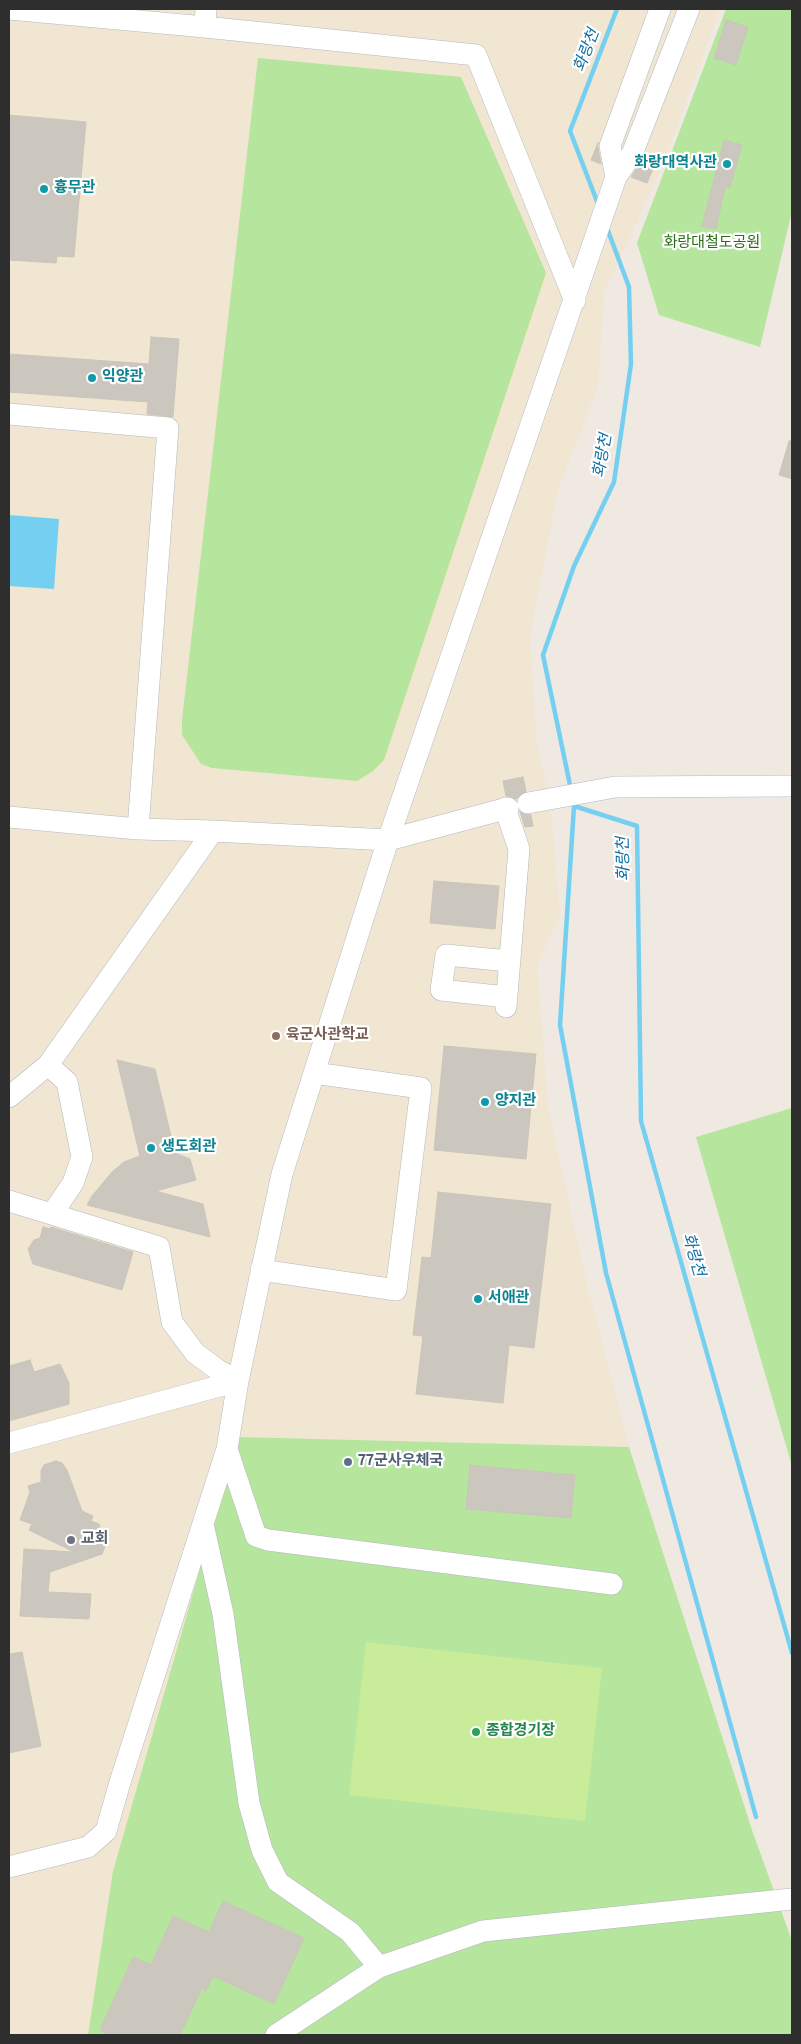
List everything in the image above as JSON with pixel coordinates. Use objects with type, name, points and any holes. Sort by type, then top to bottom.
[{"type":"street","points":[[9,9],[205,18],[476,55],[575,301]]},
{"type":"street","points":[[616,176],[610,146],[660,9]]},
{"type":"street","points":[[9,1867],[88,1847],[106,1831],[227,1449],[238,1381],[282,1174],[388,840],[575,301],[616,176],[632,154],[688,9]]},
{"type":"street","points":[[9,414],[168,428],[138,829]]},
{"type":"street","points":[[9,817],[138,829],[213,830],[388,840],[518,805],[616,786],[792,786]]},
{"type":"street","points":[[509,961],[446,955],[441,990],[506,1002],[519,849],[518,805]]},
{"type":"street","points":[[9,1097],[48,1065],[213,830]]},
{"type":"street","points":[[48,1065],[67,1082],[82,1157],[73,1183],[52,1214]]},
{"type":"street","points":[[261,1270],[396,1290],[421,1088],[314,1073]]},
{"type":"street","points":[[9,1201],[159,1247],[172,1322],[195,1353],[218,1370],[238,1381]]},
{"type":"street","points":[[9,1443],[238,1381]]},
{"type":"street","points":[[227,1449],[256,1536],[268,1540],[612,1584]]},
{"type":"street","points":[[203,1524],[223,1614],[249,1803],[262,1850],[278,1882],[350,1932],[379,1968]]},
{"type":"street","points":[[276,2035],[379,1968],[483,1932],[792,1899]]},
{"type":"shaded area","name":"육군사관학교","points":[[9,9],[720,9],[661,169],[604,293],[598,386],[557,492],[530,637],[536,738],[551,809],[560,916],[537,965],[548,1108],[586,1281],[629,1447],[238,1437],[113,1871],[88,2035],[9,2035]]},
{"type":"green space","name":"화랑대철도공원","points":[[726,9],[792,9],[792,211],[760,347],[659,315],[637,243]]},
{"type":"green space","points":[[258,58],[461,77],[546,273],[384,760],[373,771],[357,781],[212,768],[201,764],[182,735],[182,720]]},
{"type":"green space","points":[[792,1108],[792,1466],[696,1137]]},
{"type":"green space","points":[[238,1437],[629,1447],[753,1833],[792,1941],[792,2035],[88,2035],[113,1871]]},
{"type":"green space","name":"종합경기장","points":[[366,1642],[602,1668],[585,1821],[349,1795]]},
{"type":"water","points":[[9,515],[59,519],[54,589],[9,586]]},
{"type":"building","points":[[726,20],[748,27],[736,65],[714,58]]},
{"type":"building","name":"흉무관","points":[[9,115],[86,122],[74,257],[57,256],[56,263],[9,260]]},
{"type":"building","points":[[724,140],[742,145],[730,188],[725,187],[716,229],[702,226]]},
{"type":"building","points":[[598,143],[598,148],[601,164],[591,160]]},
{"type":"building","points":[[646,154],[657,159],[647,183],[631,177]]},
{"type":"building","name":"익양관","points":[[151,337],[179,339],[173,417],[147,414],[148,402],[9,392],[9,354],[149,364]]},
{"type":"building","points":[[789,441],[792,441],[792,479],[779,475]]},
{"type":"building","points":[[523,777],[526,791],[516,799],[506,796],[503,781]]},
{"type":"building","points":[[520,812],[531,815],[533,826],[525,827]]},
{"type":"building","points":[[434,881],[499,886],[495,929],[430,923]]},
{"type":"building","name":"양지관","points":[[444,1046],[536,1054],[526,1159],[434,1150]]},
{"type":"building","name":"생도회관","points":[[117,1060],[155,1069],[175,1153],[190,1159],[196,1180],[156,1191],[203,1204],[210,1237],[87,1205],[112,1172],[124,1162],[140,1156]]},
{"type":"building","name":"서애관","points":[[438,1192],[551,1204],[534,1348],[509,1345],[503,1403],[416,1394],[423,1336],[413,1335],[422,1257],[431,1258]]},
{"type":"building","points":[[43,1227],[50,1229],[51,1227],[133,1252],[122,1290],[33,1264],[28,1249],[34,1240],[40,1238]]},
{"type":"building","points":[[30,1360],[34,1372],[60,1364],[69,1383],[69,1404],[9,1421],[9,1366]]},
{"type":"building","name":"교회","points":[[56,1461],[62,1463],[67,1470],[82,1511],[93,1516],[91,1521],[99,1524],[106,1544],[102,1554],[50,1572],[48,1592],[91,1594],[89,1619],[20,1616],[24,1549],[74,1552],[29,1530],[32,1524],[20,1520],[30,1492],[28,1486],[41,1482],[41,1471],[44,1465]]},
{"type":"building","points":[[470,1465],[575,1475],[571,1518],[466,1509]]},
{"type":"building","points":[[22,1652],[41,1746],[9,1753],[9,1654]]},
{"type":"building","points":[[223,1901],[304,1938],[274,2004],[213,1976],[206,1991],[202,1988],[180,2035],[110,2035],[100,2030],[133,1957],[151,1965],[173,1916],[209,1932]]},
{"type":"waterway","name":"화랑천","points":[[598,204],[570,131],[617,9]]},
{"type":"waterway","name":"화랑천","points":[[571,790],[543,655],[574,566],[614,482],[631,364],[629,287],[607,228]]},
{"type":"waterway","name":"화랑천","points":[[573,800],[574,806],[637,826],[641,1121],[792,1653]]},
{"type":"waterway","points":[[574,806],[560,1025],[606,1273],[756,1817]]},
{"type":"place","name":"화랑대역사관","points":[[727,164]]},
{"type":"place","name":"흉무관","points":[[44,189]]},
{"type":"place","name":"익양관","points":[[92,378]]},
{"type":"place","name":"육군사관학교","points":[[276,1036]]},
{"type":"place","name":"양지관","points":[[485,1102]]},
{"type":"place","name":"생도회관","points":[[151,1148]]},
{"type":"place","name":"서애관","points":[[478,1299]]},
{"type":"place","name":"77군사우체국","points":[[348,1462]]},
{"type":"place","name":"교회","points":[[71,1540]]},
{"type":"place","name":"종합경기장","points":[[476,1732]]}]
